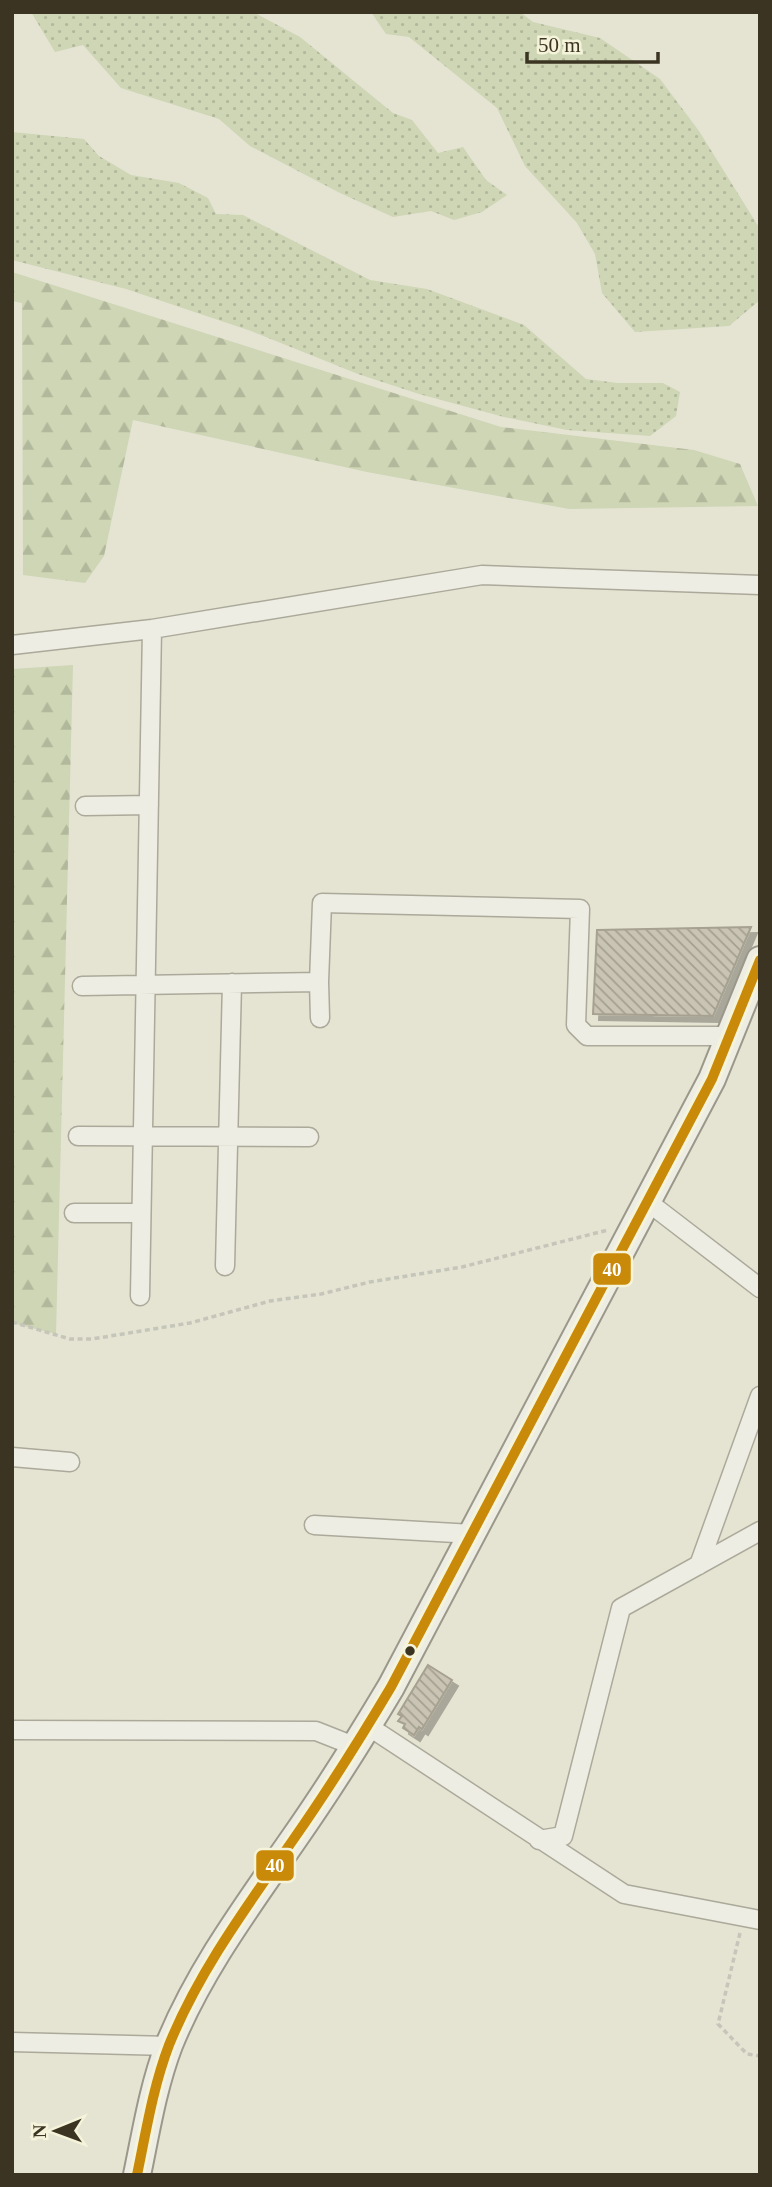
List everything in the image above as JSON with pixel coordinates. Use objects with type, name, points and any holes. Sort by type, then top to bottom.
[{"type":"street","points":[[12,645],[152,629],[482,575],[760,585]]},
{"type":"street","points":[[140,1296],[152,629]]},
{"type":"street","points":[[85,806],[149,805]]},
{"type":"street","points":[[320,1018],[322,903],[580,909],[576,1025],[587,1036],[729,1036]]},
{"type":"street","points":[[137,2175],[158,2080],[169,2046],[184,2014],[220,1947],[361,1736],[473,1534],[712,1079],[760,960]]},
{"type":"street","points":[[82,986],[319,982]]},
{"type":"street","points":[[225,1266],[232,983]]},
{"type":"street","points":[[78,1136],[309,1137]]},
{"type":"street","points":[[643,1211],[760,1288]]},
{"type":"street","points":[[74,1213],[141,1213]]},
{"type":"street","points":[[699,1565],[760,1396]]},
{"type":"street","points":[[12,1457],[70,1462]]},
{"type":"street","points":[[314,1525],[473,1534]]},
{"type":"street","points":[[539,1840],[563,1836],[621,1608],[760,1531]]},
{"type":"street","points":[[12,1730],[316,1731],[361,1736],[539,1840],[624,1894],[752,1918]]},
{"type":"street","points":[[12,2042],[169,2046]]},
{"type":"path","points":[[12,1322],[69,1339],[92,1339],[190,1323],[270,1301],[461,1267],[613,1228],[643,1211]]},
{"type":"path","points":[[752,1918],[718,2024],[747,2054],[760,2056]]},
{"type":"green space","points":[[31,12],[253,12],[300,37],[393,113],[412,120],[438,153],[463,147],[486,180],[507,195],[482,212],[454,220],[431,211],[393,217],[250,146],[219,119],[121,88],[83,45],[55,52]]},
{"type":"green space","points":[[371,12],[520,12],[533,22],[600,38],[660,79],[699,131],[760,229],[760,300],[729,326],[635,332],[602,293],[595,254],[577,223],[525,166],[497,108],[409,37],[386,34]]},
{"type":"green space","points":[[12,132],[84,139],[99,156],[131,175],[179,183],[208,198],[216,214],[243,215],[370,280],[427,289],[524,325],[586,379],[618,383],[663,383],[680,392],[676,416],[650,436],[567,430],[504,417],[358,374],[251,331],[126,289],[12,260]]},
{"type":"green space","points":[[12,272],[501,427],[694,450],[740,464],[758,506],[569,509],[367,472],[133,420],[104,556],[85,583],[23,575],[22,303],[12,301]]},
{"type":"green space","points":[[73,665],[56,1334],[12,1323],[12,669]]},
{"type":"building","points":[[751,927],[713,1016],[593,1014],[597,930]]},
{"type":"building","points":[[428,1665],[452,1680],[422,1729],[419,1727],[414,1735],[403,1728],[405,1724],[398,1721],[402,1716],[398,1714]]},
{"type":"transit line","name":"40","points":[[137,2175],[163,2061],[181,2018],[225,1939],[331,1783],[391,1687],[712,1079],[760,960]]}]
